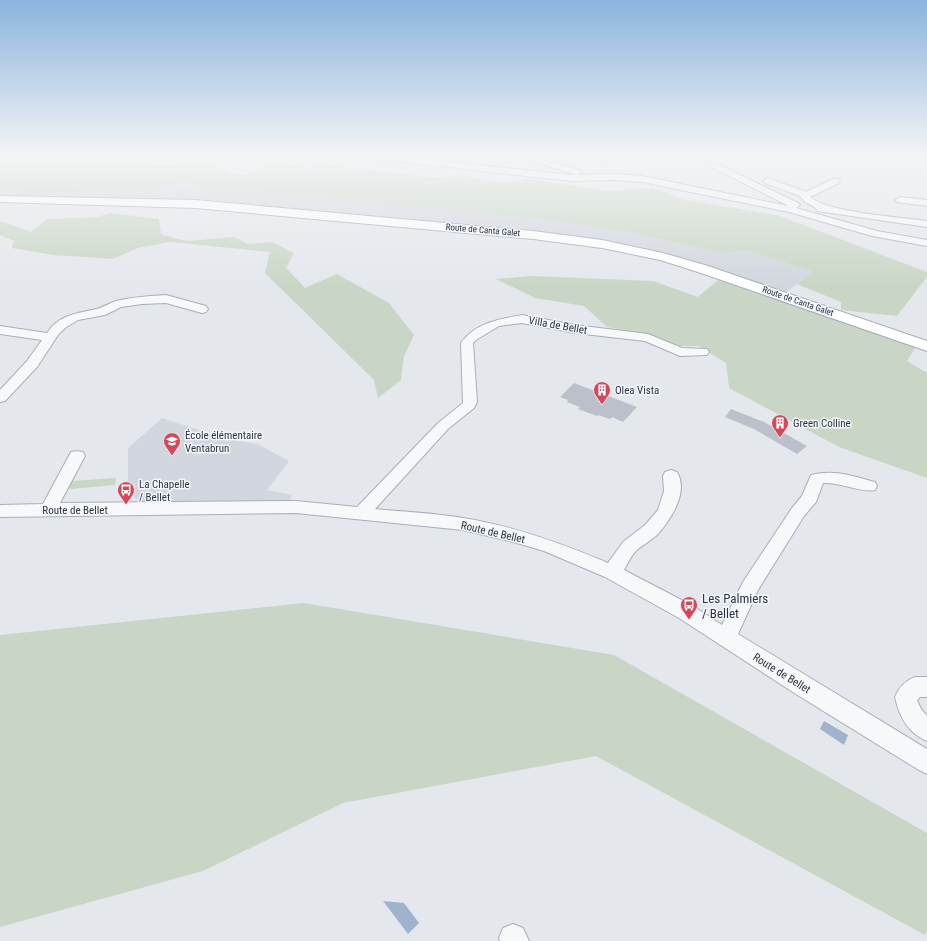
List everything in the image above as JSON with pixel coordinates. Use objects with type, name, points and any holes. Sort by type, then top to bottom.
[{"type":"main road","name":"Route de Canta Galet","points":[[0,199],[195,204],[532,235],[602,244],[663,257],[717,273],[927,346]]},
{"type":"street","points":[[737,198],[791,209],[876,234],[927,243]]},
{"type":"street","points":[[781,198],[820,215],[820,217]]},
{"type":"street","points":[[807,198],[816,205],[834,211]]},
{"type":"street","points":[[900,200],[927,203]]},
{"type":"street","points":[[795,205],[927,224]]},
{"type":"street","points":[[0,398],[32,364],[50,337],[61,324],[74,317],[101,312],[118,304],[137,300],[166,299],[202,309]]},
{"type":"street","name":"Villa de Bellet","points":[[361,513],[443,426],[469,405],[467,344],[472,337],[496,323],[522,319],[575,329],[648,338],[680,352],[702,352]]},
{"type":"street","points":[[0,330],[50,337]]},
{"type":"street","points":[[48,510],[77,456]]},
{"type":"street","points":[[612,572],[619,559],[629,547],[651,530],[666,512],[672,491],[671,476]]},
{"type":"street","points":[[725,637],[730,630],[750,587],[790,524],[810,498],[817,479],[827,477],[869,486]]},
{"type":"street","name":"Route de Bellet","points":[[0,511],[296,507],[463,524],[510,534],[550,546],[612,572],[686,612],[807,689],[927,762]]},
{"type":"street","points":[[927,687],[915,688],[906,697],[908,708],[918,724],[927,730]]},
{"type":"shaded area","points":[[130,198],[334,198],[539,219],[628,232],[721,253],[750,251],[813,272],[786,292],[720,269],[631,247],[311,210]]},
{"type":"shaded area","points":[[162,418],[227,439],[257,444],[289,461],[267,490],[292,495],[289,501],[144,505],[128,492],[128,448]]},
{"type":"green space","points":[[333,198],[679,198],[777,215],[927,272],[927,277],[897,316],[841,310],[841,302],[797,284],[813,272],[750,251],[721,253],[628,232],[539,219]]},
{"type":"green space","points":[[111,213],[159,219],[161,234],[188,241],[234,237],[248,244],[272,242],[294,253],[286,268],[305,288],[337,274],[389,303],[414,335],[404,356],[401,380],[378,398],[374,380],[265,273],[270,252],[170,242],[138,248],[113,259],[53,255],[12,248],[14,241],[0,235],[0,221],[31,232],[47,219],[97,217]]},
{"type":"green space","points":[[532,276],[653,281],[698,297],[718,280],[745,286],[916,346],[907,361],[927,373],[927,478],[839,447],[729,388],[726,363],[699,346],[671,346],[646,334],[607,327],[584,306],[535,298],[496,279]]},
{"type":"green space","points":[[116,478],[115,485],[71,489],[67,487],[71,481]]},
{"type":"green space","points":[[304,603],[614,655],[927,833],[927,931],[925,935],[596,756],[343,803],[203,871],[0,927],[0,635]]},
{"type":"water","points":[[824,721],[848,735],[844,745],[820,729]]},
{"type":"water","points":[[383,901],[404,903],[419,923],[408,934]]},
{"type":"building","name":"Olea Vista","points":[[574,383],[637,407],[623,422],[612,417],[610,419],[597,416],[578,409],[580,407],[567,402],[568,400],[560,397]]},
{"type":"building","name":"Green Colline","points":[[731,409],[764,422],[807,446],[797,454],[754,429],[725,417]]},
{"type":"place","name":"Olea Vista","points":[[602,405]]},
{"type":"place","name":"Green Colline","points":[[780,438]]},
{"type":"place","name":"École élémentaire Ventabrun","points":[[172,456]]},
{"type":"place","name":"La Chapelle / Bellet","points":[[126,505]]},
{"type":"place","name":"Les Palmiers / Bellet","points":[[689,620]]}]
